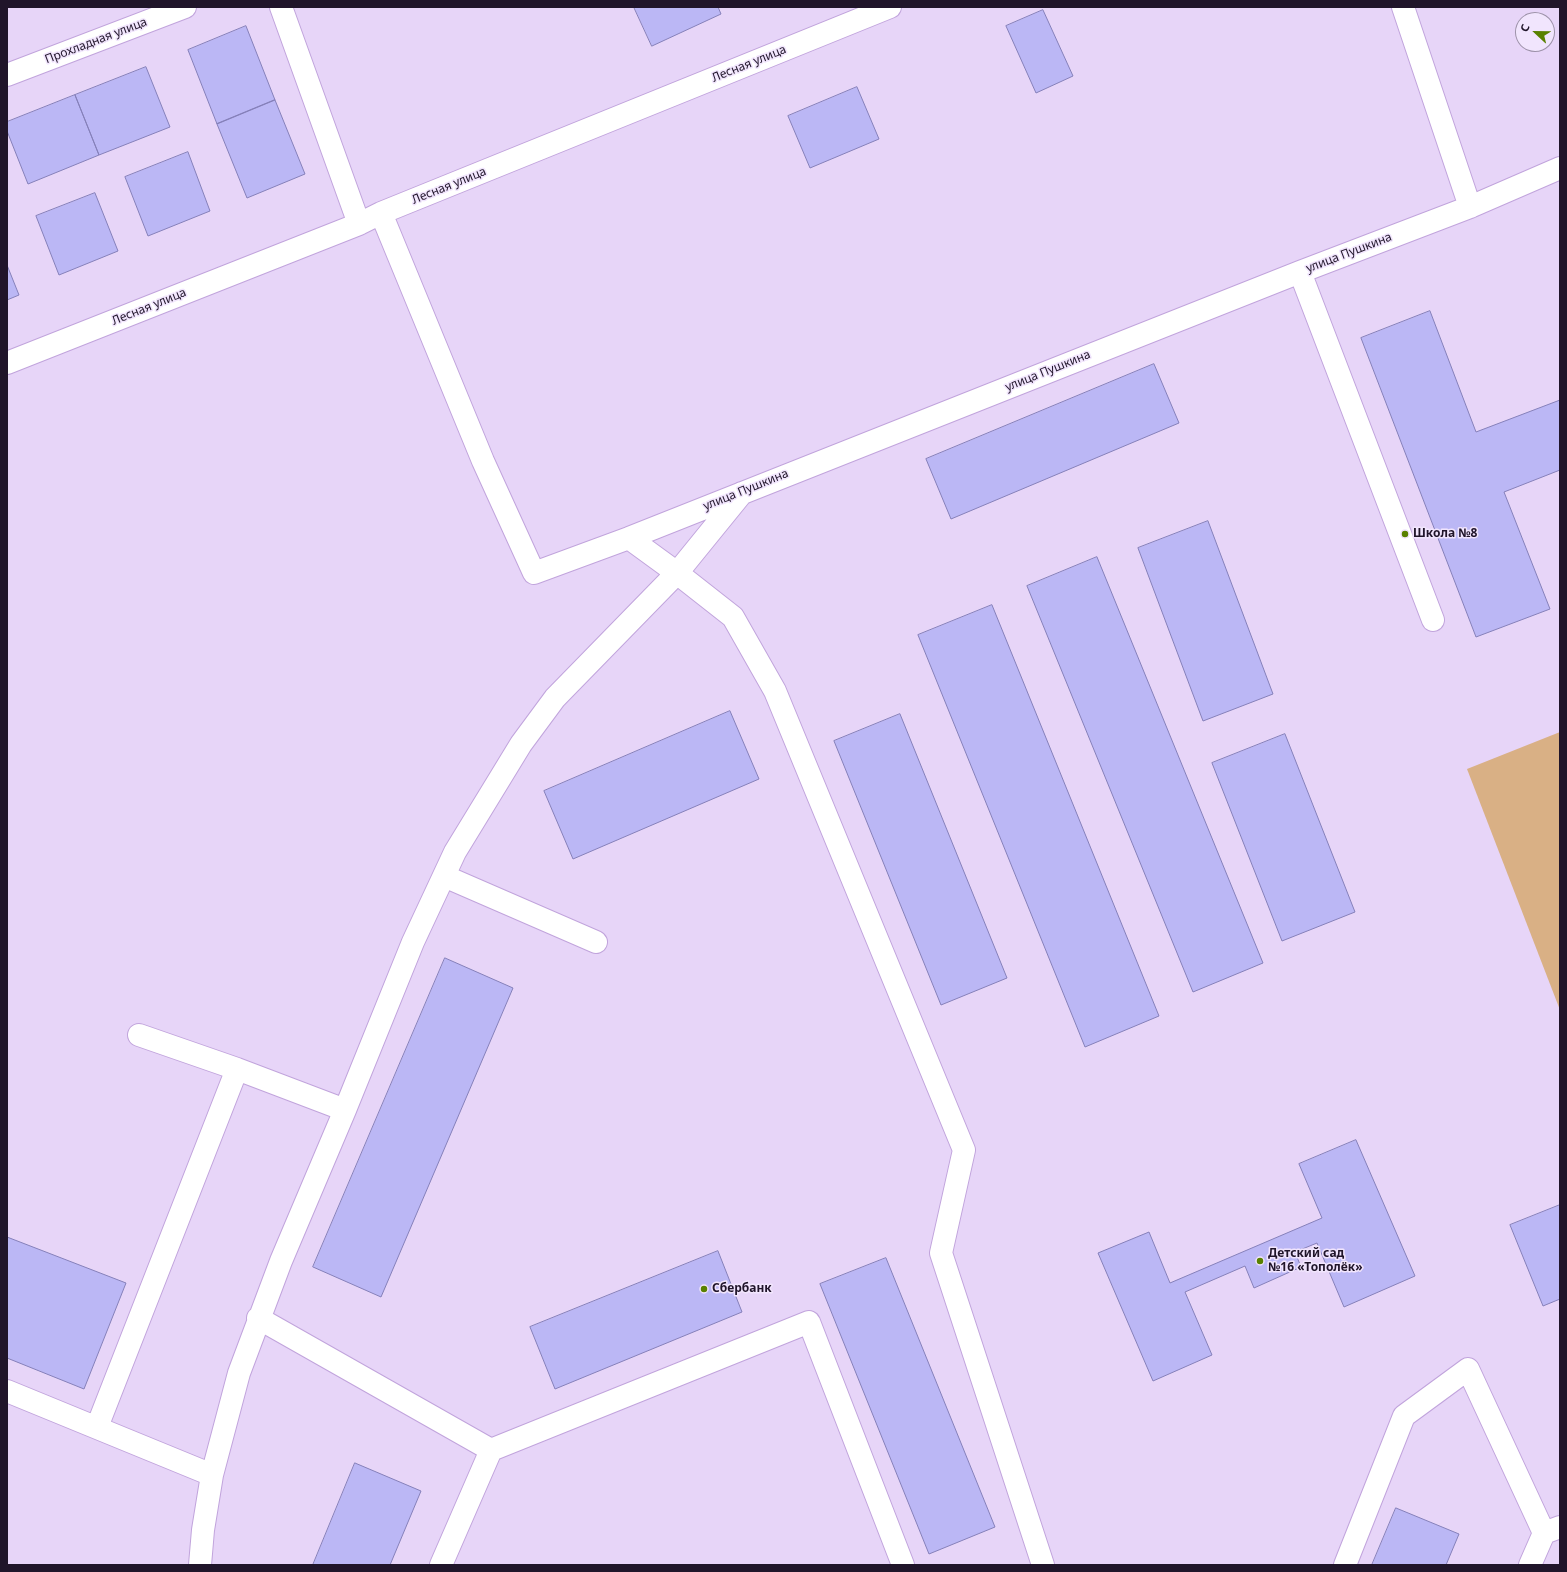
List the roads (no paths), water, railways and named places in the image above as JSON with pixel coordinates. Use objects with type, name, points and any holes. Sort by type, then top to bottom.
[{"type":"street","name":"Прохладная улица","points":[[7,75],[185,7]]},
{"type":"street","points":[[281,7],[359,224]]},
{"type":"street","name":"Лесная улица","points":[[7,363],[359,224],[381,213],[890,7]]},
{"type":"street","points":[[1403,7],[1470,207]]},
{"type":"street","name":"улица Пушкина","points":[[381,213],[483,461],[534,573],[629,538],[1300,272],[1470,207],[1560,168]]},
{"type":"street","points":[[1300,272],[1433,620]]},
{"type":"street","points":[[200,1565],[212,1475],[238,1373],[281,1261],[345,1110],[413,942],[455,852],[521,744],[554,698],[677,573],[742,492]]},
{"type":"street","points":[[629,538],[733,617],[775,691],[964,1150],[941,1253],[1043,1565]]},
{"type":"street","points":[[444,876],[596,942]]},
{"type":"street","points":[[139,1034],[345,1110]]},
{"type":"street","points":[[97,1427],[236,1069]]},
{"type":"street","points":[[258,1318],[491,1450]]},
{"type":"street","points":[[441,1565],[491,1450],[809,1322],[903,1565]]},
{"type":"street","points":[[1345,1565],[1404,1416],[1468,1369],[1552,1530],[1530,1565]]},
{"type":"street","points":[[7,1391],[212,1475]]},
{"type":"place","name":"Школа №8","points":[[1405,534]]},
{"type":"place","name":"Детский сад №16 «Тополёк»","points":[[1260,1261]]},
{"type":"place","name":"Сбербанк","points":[[704,1289]]}]
